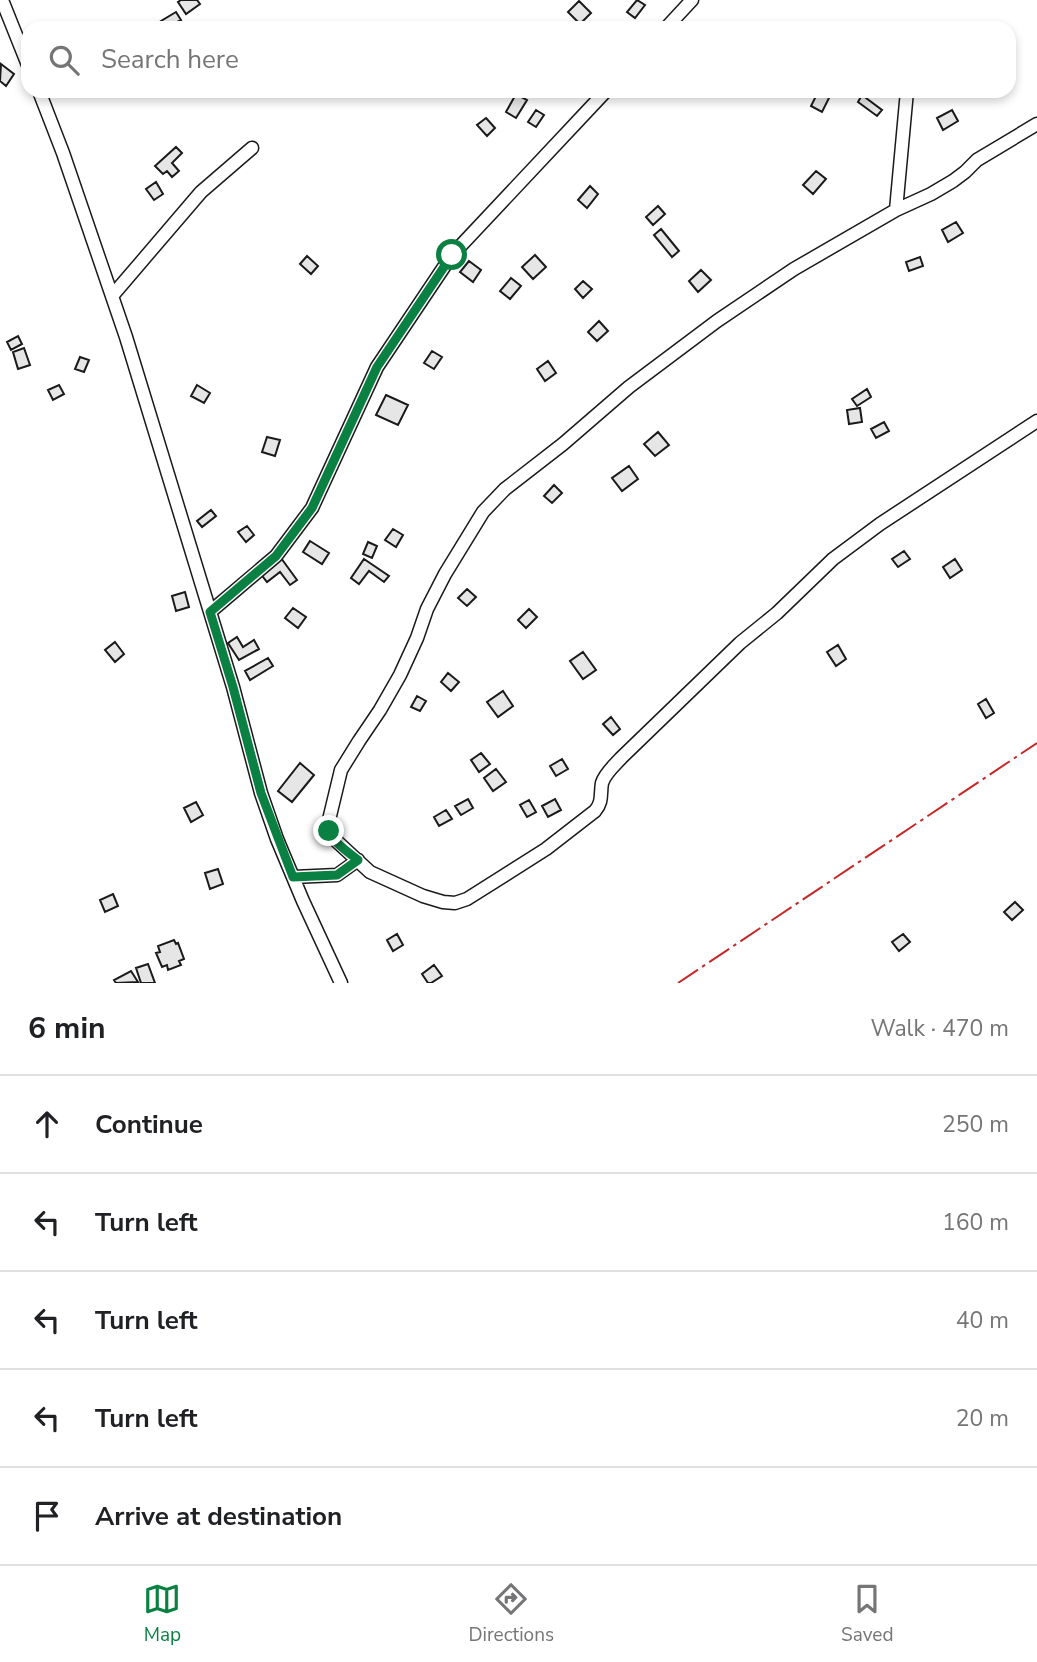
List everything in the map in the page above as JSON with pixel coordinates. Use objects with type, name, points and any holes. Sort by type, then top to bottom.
[{"type":"street","points":[[2,0],[21,48]]},
{"type":"street","points":[[672,21],[692,0]]},
{"type":"street","points":[[42,98],[64,153],[112,296],[237,700],[261,793],[293,877],[341,983]]},
{"type":"street","points":[[210,612],[276,556],[312,508],[377,367],[452,255],[600,98]]},
{"type":"street","points":[[896,210],[906,98]]},
{"type":"street","points":[[1037,124],[978,160],[953,181],[793,269],[717,321],[629,387],[505,489],[483,512],[445,574],[427,609],[418,638],[400,675],[341,770],[328,824],[332,837],[370,872],[423,896],[454,903],[488,887],[546,849],[595,811],[600,806],[603,779],[621,758],[722,660],[777,613],[833,559],[880,524],[1037,421]]},
{"type":"street","points":[[112,296],[201,192],[252,148]]},
{"type":"street","points":[[293,877],[337,875],[358,860]]},
{"type":"building","points":[[197,0],[200,4],[186,14],[178,2]]},
{"type":"building","points":[[637,0],[645,5],[635,18],[627,12]]},
{"type":"building","points":[[579,1],[591,13],[583,21],[577,21],[568,12]]},
{"type":"building","points":[[176,12],[181,20],[179,21],[161,21]]},
{"type":"building","points":[[1,64],[14,74],[6,86],[0,81]]},
{"type":"building","points":[[514,98],[527,100],[516,118],[506,112]]},
{"type":"building","points":[[815,98],[829,98],[822,112],[811,106]]},
{"type":"building","points":[[860,98],[866,98],[882,110],[877,116],[858,102]]},
{"type":"building","points":[[536,110],[544,115],[536,127],[528,122]]},
{"type":"building","points":[[952,110],[958,121],[943,130],[937,118]]},
{"type":"building","points":[[486,118],[495,128],[487,136],[477,125]]},
{"type":"building","points":[[176,147],[182,153],[172,163],[179,171],[172,177],[167,171],[163,174],[155,166]]},
{"type":"building","points":[[816,171],[826,179],[813,194],[803,185]]},
{"type":"building","points":[[156,182],[163,194],[154,200],[146,189]]},
{"type":"building","points":[[590,186],[598,194],[587,208],[578,200]]},
{"type":"building","points":[[658,206],[665,214],[653,225],[646,217]]},
{"type":"building","points":[[956,222],[963,233],[948,242],[942,230]]},
{"type":"building","points":[[661,229],[679,251],[672,257],[654,235]]},
{"type":"building","points":[[535,255],[546,267],[533,279],[522,267]]},
{"type":"building","points":[[307,256],[318,266],[311,274],[300,264]]},
{"type":"building","points":[[920,257],[923,266],[909,271],[906,262]]},
{"type":"building","points":[[469,261],[481,270],[473,282],[460,272]]},
{"type":"building","points":[[701,270],[711,280],[698,292],[689,281]]},
{"type":"building","points":[[511,278],[521,286],[510,299],[500,291]]},
{"type":"building","points":[[583,281],[592,289],[583,298],[575,289]]},
{"type":"building","points":[[599,321],[608,331],[597,341],[588,332]]},
{"type":"building","points":[[18,336],[22,344],[11,350],[7,342]]},
{"type":"building","points":[[24,348],[30,365],[18,369],[13,352]]},
{"type":"building","points":[[432,351],[442,357],[434,369],[424,363]]},
{"type":"building","points":[[80,357],[89,360],[84,372],[75,369]]},
{"type":"building","points":[[548,361],[556,373],[545,381],[537,369]]},
{"type":"building","points":[[59,385],[64,394],[53,400],[48,390]]},
{"type":"building","points":[[197,385],[210,393],[204,403],[191,396]]},
{"type":"building","points":[[867,389],[871,397],[857,406],[852,399]]},
{"type":"building","points":[[386,395],[408,405],[398,425],[376,415]]},
{"type":"building","points":[[860,408],[862,422],[849,424],[847,410]]},
{"type":"building","points":[[884,422],[889,431],[876,438],[871,429]]},
{"type":"building","points":[[658,432],[669,445],[655,456],[644,444]]},
{"type":"building","points":[[267,437],[280,440],[275,456],[262,452]]},
{"type":"building","points":[[629,466],[638,479],[622,491],[612,478]]},
{"type":"building","points":[[554,485],[562,493],[552,503],[544,496]]},
{"type":"building","points":[[211,510],[216,516],[202,527],[197,521]]},
{"type":"building","points":[[247,526],[254,535],[246,542],[238,532]]},
{"type":"building","points":[[393,529],[403,535],[396,547],[385,540]]},
{"type":"building","points":[[310,541],[329,553],[322,564],[303,552]]},
{"type":"building","points":[[368,542],[377,546],[372,558],[363,554]]},
{"type":"building","points":[[904,551],[910,559],[898,567],[892,559]]},
{"type":"building","points":[[281,558],[297,580],[290,585],[280,572],[267,582],[260,573]]},
{"type":"building","points":[[364,559],[389,576],[384,582],[369,571],[359,584],[351,578]]},
{"type":"building","points":[[955,559],[962,570],[950,578],[943,567]]},
{"type":"building","points":[[467,589],[476,597],[467,606],[458,598]]},
{"type":"building","points":[[185,592],[189,607],[176,611],[172,596]]},
{"type":"building","points":[[293,608],[306,617],[298,628],[285,618]]},
{"type":"building","points":[[529,609],[537,617],[526,628],[518,620]]},
{"type":"building","points":[[237,637],[243,647],[254,640],[259,649],[239,660],[228,643]]},
{"type":"building","points":[[115,642],[124,654],[115,662],[105,650]]},
{"type":"building","points":[[838,645],[846,659],[836,666],[827,652]]},
{"type":"building","points":[[583,652],[596,670],[583,679],[570,661]]},
{"type":"building","points":[[268,658],[273,666],[250,680],[245,671]]},
{"type":"building","points":[[448,673],[459,682],[451,691],[441,682]]},
{"type":"building","points":[[503,691],[513,706],[498,717],[487,702]]},
{"type":"building","points":[[417,696],[426,701],[420,711],[411,707]]},
{"type":"building","points":[[986,699],[994,713],[986,718],[978,704]]},
{"type":"building","points":[[611,717],[620,729],[613,735],[603,724]]},
{"type":"building","points":[[481,753],[490,764],[479,772],[471,760]]},
{"type":"building","points":[[562,759],[568,769],[556,776],[550,766]]},
{"type":"building","points":[[300,763],[314,775],[292,802],[278,791]]},
{"type":"building","points":[[496,769],[506,782],[493,791],[484,778]]},
{"type":"building","points":[[468,799],[473,808],[461,815],[455,806]]},
{"type":"building","points":[[555,799],[561,810],[548,817],[542,806]]},
{"type":"building","points":[[529,800],[536,812],[527,817],[520,805]]},
{"type":"building","points":[[196,802],[203,815],[191,822],[184,808]]},
{"type":"building","points":[[446,810],[452,819],[439,826],[434,817]]},
{"type":"building","points":[[218,869],[223,884],[210,889],[205,873]]},
{"type":"building","points":[[113,894],[118,906],[105,912],[100,900]]},
{"type":"building","points":[[1015,902],[1023,910],[1012,920],[1004,912]]},
{"type":"building","points":[[397,934],[403,945],[393,951],[387,940]]},
{"type":"building","points":[[903,934],[910,942],[899,951],[892,942]]},
{"type":"building","points":[[174,940],[178,943],[184,959],[179,961],[181,965],[168,970],[167,965],[162,967],[156,953],[160,952],[158,946]]},
{"type":"building","points":[[148,964],[155,983],[141,983],[136,968]]},
{"type":"building","points":[[434,965],[442,976],[428,983],[422,974]]},
{"type":"building","points":[[131,971],[138,982],[116,983],[114,980]]},
{"type":"power","points":[[678,983],[1037,743]]},
{"type":"route","points":[[329,831],[339,844],[358,860],[341,874],[293,877],[261,793],[210,612],[276,556],[312,508],[377,367],[452,255]]}]
